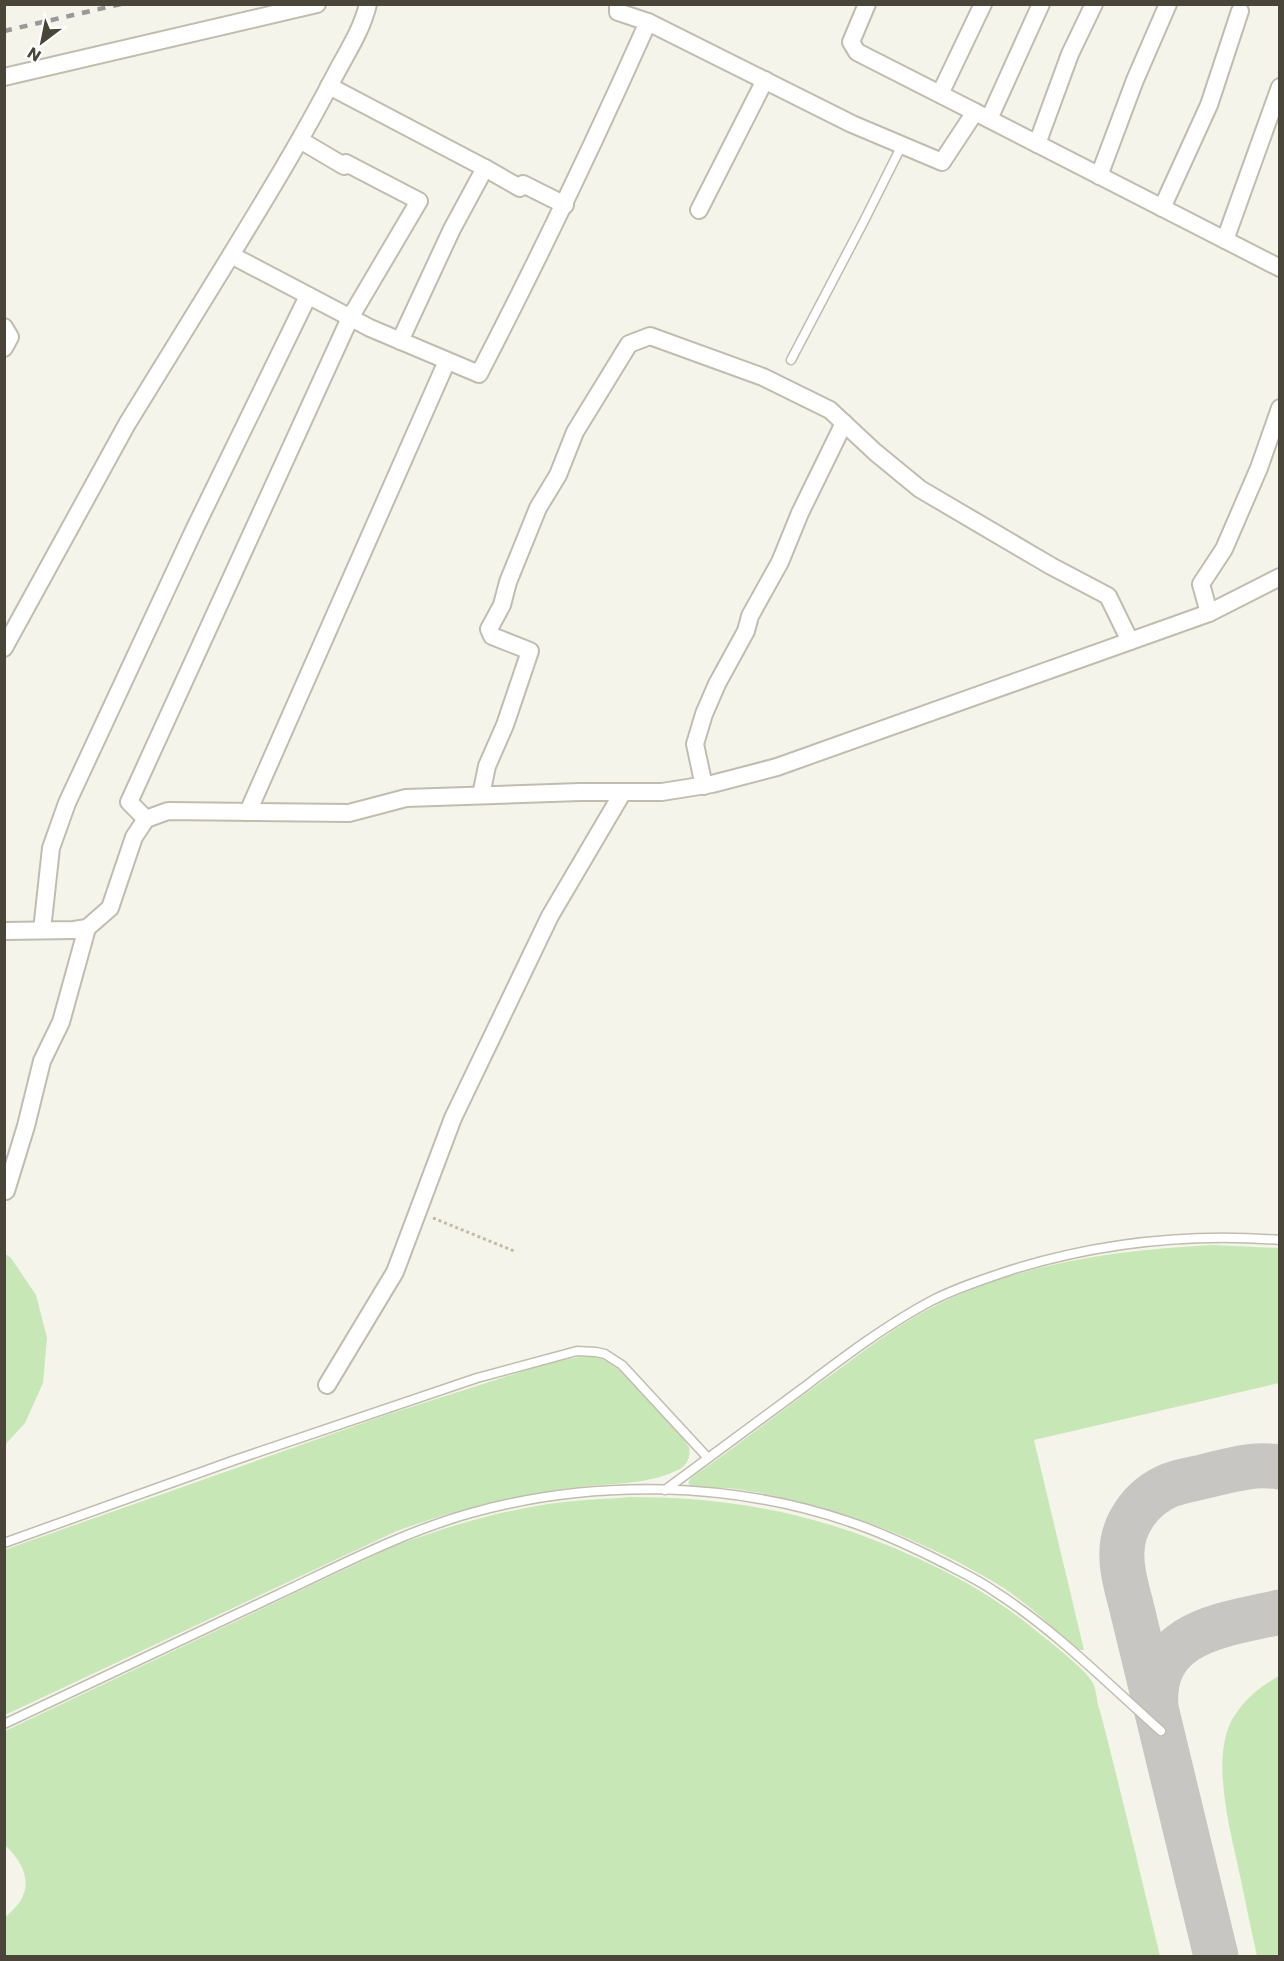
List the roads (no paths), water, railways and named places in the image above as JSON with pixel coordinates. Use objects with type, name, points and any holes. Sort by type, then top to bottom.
[{"type":"street","points":[[4,77],[317,4]]},
{"type":"street","points":[[5,646],[127,424],[300,140],[364,18],[368,4]]},
{"type":"street","points":[[618,4],[618,12],[648,22],[852,124],[942,162],[982,116],[1041,4]]},
{"type":"street","points":[[867,4],[851,42],[863,56],[1279,267]]},
{"type":"street","points":[[940,94],[983,4]]},
{"type":"street","points":[[1036,144],[1070,54],[1094,4]]},
{"type":"street","points":[[1099,176],[1135,80],[1168,4]]},
{"type":"street","points":[[1162,208],[1209,105],[1240,11]]},
{"type":"street","points":[[231,255],[350,318],[478,374],[565,205],[648,22]]},
{"type":"street","points":[[699,210],[765,80]]},
{"type":"street","points":[[329,86],[520,188],[523,184],[565,205]]},
{"type":"street","points":[[1225,240],[1280,87]]},
{"type":"street","points":[[146,819],[129,802],[350,318],[419,201],[346,163],[344,166],[300,140]]},
{"type":"street","points":[[400,341],[452,229],[485,168]]},
{"type":"street","points":[[42,930],[51,848],[67,803],[195,528],[308,296]]},
{"type":"street","points":[[4,327],[10,337],[4,348]]},
{"type":"street","points":[[481,795],[487,766],[505,725],[530,651],[492,636],[489,629],[502,605],[508,582],[538,508],[558,475],[575,432],[629,344],[650,336],[763,377],[830,410],[875,452],[920,489],[1051,566],[1108,596],[1130,641]]},
{"type":"street","points":[[248,812],[447,361]]},
{"type":"street","points":[[1209,613],[1201,584],[1228,539],[1259,468],[1280,408]]},
{"type":"street","points":[[704,786],[695,744],[704,714],[717,684],[746,631],[750,616],[780,562],[800,513],[844,423]]},
{"type":"street","points":[[6,1191],[26,1126],[42,1061],[61,1022],[87,928],[110,908],[134,837],[146,819],[168,811],[349,813],[406,798],[662,792],[704,786],[777,767],[1209,613],[1280,577]]},
{"type":"street","points":[[327,1385],[395,1272],[453,1118],[550,916],[623,792]]},
{"type":"street","points":[[4,930],[87,928]]},
{"type":"lane","points":[[791,360],[902,145]]},
{"type":"lane","points":[[665,1490],[835,1364],[910,1312],[957,1289],[1060,1257],[1141,1242],[1214,1238],[1280,1240]]},
{"type":"lane","points":[[4,1543],[391,1406],[477,1378],[577,1351],[605,1354],[622,1365],[708,1458]]},
{"type":"lane","points":[[4,1724],[406,1534],[472,1513],[533,1499],[608,1490],[665,1490],[742,1496],[807,1509],[866,1527],[920,1551],[992,1589],[1014,1604],[1161,1731]]},
{"type":"railway","points":[[4,31],[121,4]]}]
